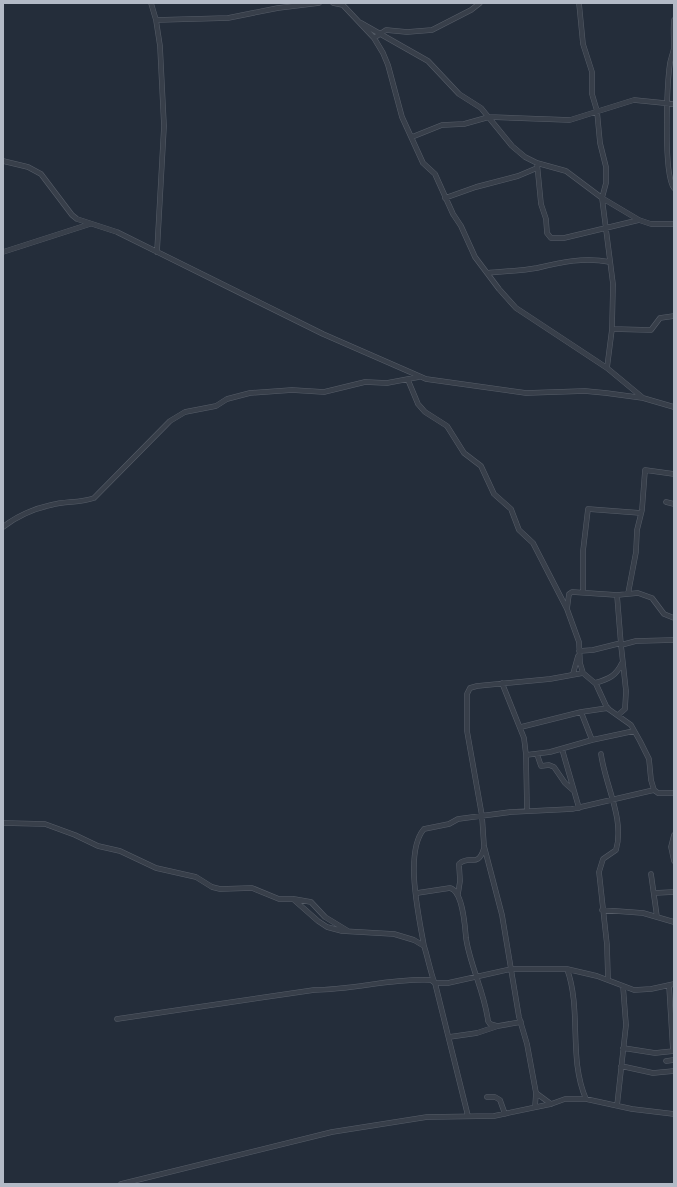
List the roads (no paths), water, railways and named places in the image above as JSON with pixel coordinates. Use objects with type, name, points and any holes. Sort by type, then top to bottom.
[{"type":"street","points":[[151,3],[156,20],[160,46],[164,132],[156,252]]},
{"type":"street","points":[[156,20],[228,18],[278,8],[319,3]]},
{"type":"street","points":[[333,3],[342,4],[374,38],[386,60],[402,117],[423,163],[435,174],[445,198],[475,256],[487,273],[516,308],[607,368],[643,398]]},
{"type":"street","points":[[374,38],[386,30],[407,32],[432,30],[471,10],[480,3]]},
{"type":"street","points":[[579,3],[583,44],[592,72],[592,94],[597,111],[600,143],[606,174],[602,198],[613,284],[612,329],[607,368]]},
{"type":"street","points":[[356,20],[428,60],[459,94],[481,108],[515,150],[537,165],[566,171],[602,198],[639,220],[651,224],[674,224]]},
{"type":"street","points":[[674,20],[674,47],[670,63],[667,103],[669,177],[674,188]]},
{"type":"street","points":[[412,137],[442,125],[464,124],[489,117],[570,120],[634,100],[674,104]]},
{"type":"street","points":[[3,161],[28,167],[41,174],[72,215],[90,224],[117,232],[156,252],[202,272],[323,334],[419,377],[429,380],[526,393],[594,392],[643,398],[674,407]]},
{"type":"street","points":[[445,198],[476,187],[518,176],[537,165]]},
{"type":"street","points":[[537,165],[541,204],[549,236],[553,238],[564,238],[607,229],[639,220]]},
{"type":"street","points":[[3,252],[90,224]]},
{"type":"street","points":[[487,273],[536,268],[558,262],[576,260],[610,262]]},
{"type":"street","points":[[612,329],[651,330],[660,318],[674,316]]},
{"type":"street","points":[[3,527],[28,512],[52,504],[81,502],[94,498],[170,421],[186,412],[216,406],[227,399],[250,394],[292,390],[324,392],[365,382],[387,383],[419,377]]},
{"type":"street","points":[[408,380],[418,404],[425,412],[447,426],[464,453],[481,466],[494,494],[510,507],[519,530],[533,544],[567,609],[579,642],[579,653],[583,673],[595,683],[608,708],[631,725],[647,753],[654,790]]},
{"type":"street","points":[[628,594],[636,552],[637,530],[641,513],[645,469],[674,474]]},
{"type":"street","points":[[666,502],[674,504]]},
{"type":"street","points":[[583,592],[583,551],[587,510],[591,508],[641,513]]},
{"type":"street","points":[[567,609],[570,593],[583,592],[617,595],[636,593],[650,597],[664,614],[674,618]]},
{"type":"street","points":[[617,595],[622,663],[626,687],[625,709],[618,715]]},
{"type":"street","points":[[579,653],[627,642],[643,640],[674,640]]},
{"type":"street","points":[[572,674],[579,653]]},
{"type":"street","points":[[595,683],[612,677],[617,673],[622,663]]},
{"type":"street","points":[[534,1107],[536,1093],[521,1022],[502,915],[484,846],[482,816],[467,731],[467,694],[470,688],[477,686],[550,679],[583,673]]},
{"type":"street","points":[[502,683],[521,727],[526,755],[527,811]]},
{"type":"street","points":[[521,727],[581,712],[608,708]]},
{"type":"street","points":[[581,712],[592,740]]},
{"type":"street","points":[[526,755],[562,749],[634,730]]},
{"type":"street","points":[[562,749],[579,808]]},
{"type":"street","points":[[537,754],[541,766],[550,765],[554,767],[565,783],[574,791]]},
{"type":"street","points":[[601,754],[604,774],[613,800],[618,832],[616,852],[603,859],[599,872],[607,945],[608,979]]},
{"type":"street","points":[[468,1116],[449,1037],[433,980],[430,961],[424,946],[416,893],[413,859],[416,845],[422,831],[449,824],[458,819],[527,811],[548,811],[579,808],[654,790],[658,793],[674,793]]},
{"type":"street","points":[[3,824],[45,824],[76,835],[98,846],[125,853],[156,868],[196,877],[212,887],[220,889],[252,888],[279,899],[293,899],[311,902],[325,917],[348,931]]},
{"type":"street","points":[[674,835],[671,847],[674,861]]},
{"type":"street","points":[[458,895],[460,881],[459,864],[465,860],[474,861],[480,858],[484,846]]},
{"type":"street","points":[[651,874],[657,916]]},
{"type":"street","points":[[416,893],[450,888],[454,889],[458,895],[464,916],[466,941],[488,1022],[497,1026]]},
{"type":"street","points":[[654,893],[674,892]]},
{"type":"street","points":[[293,899],[322,924],[333,929],[394,934],[414,940],[424,946]]},
{"type":"street","points":[[602,910],[628,911],[657,916],[674,922]]},
{"type":"street","points":[[116,1018],[314,990],[342,989],[418,980],[431,980],[435,983],[448,983],[511,968],[567,969],[608,979],[634,990],[674,984]]},
{"type":"street","points":[[567,969],[573,990],[579,1082],[586,1099]]},
{"type":"street","points":[[623,1048],[655,1053],[673,1051],[668,985]]},
{"type":"street","points":[[617,1106],[626,1025],[623,986]]},
{"type":"street","points":[[449,1037],[477,1033],[497,1026],[521,1022]]},
{"type":"street","points":[[666,1061],[674,1060]]},
{"type":"street","points":[[621,1066],[653,1072],[674,1071]]},
{"type":"street","points":[[536,1093],[551,1104]]},
{"type":"street","points":[[487,1098],[495,1097],[500,1100],[505,1114]]},
{"type":"street","points":[[121,1184],[332,1132],[427,1117],[494,1116],[565,1100],[586,1099],[617,1106],[674,1114]]},
{"type":"street","points":[[668,1113],[674,1110]]}]
